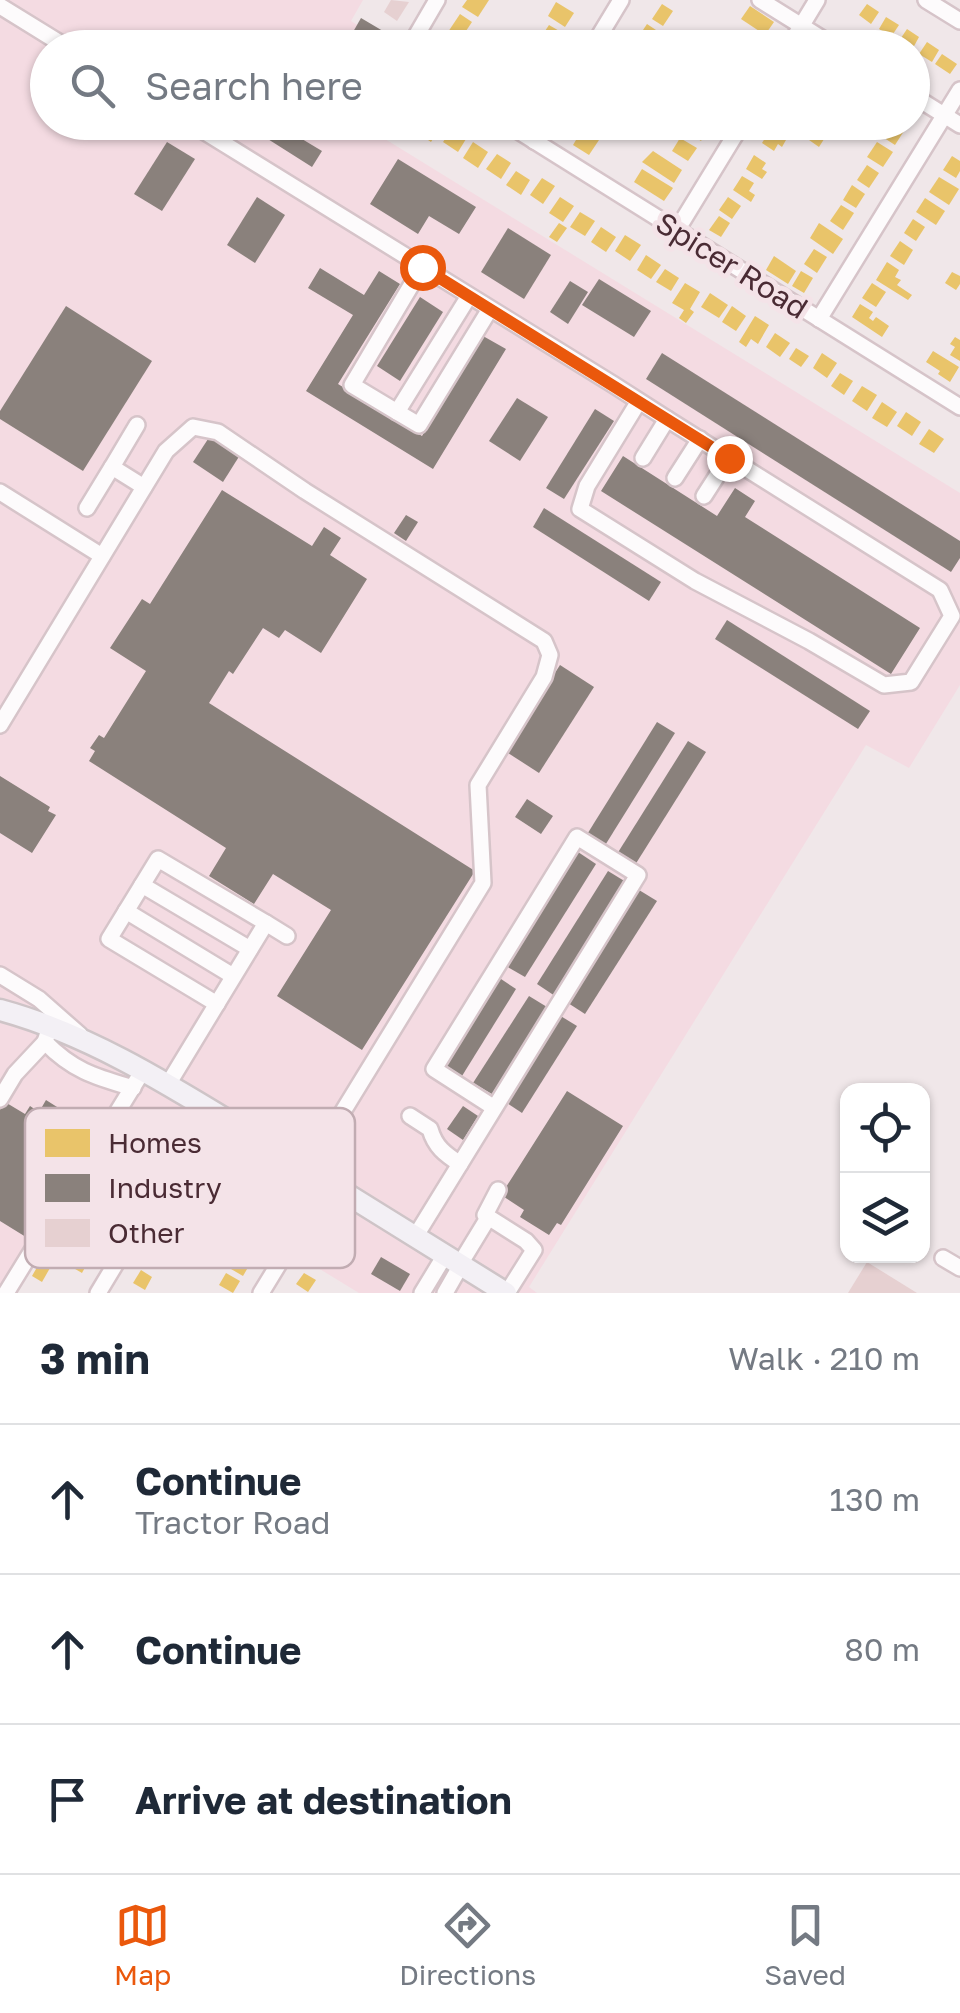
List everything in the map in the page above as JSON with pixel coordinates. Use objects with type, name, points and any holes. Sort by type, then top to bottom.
[{"type":"main road","points":[[0,1010],[48,1034],[91,1044],[138,1080],[167,1086],[207,1108]]},
{"type":"main road","points":[[355,1200],[500,1291]]},
{"type":"street","points":[[420,30],[438,0]]},
{"type":"street","points":[[603,30],[621,0]]},
{"type":"street","points":[[760,0],[808,30]]},
{"type":"street","points":[[799,30],[817,0]]},
{"type":"street","points":[[926,0],[960,21]]},
{"type":"street","points":[[0,6],[39,30]]},
{"type":"street","points":[[930,138],[960,90]]},
{"type":"street","points":[[930,106],[960,125]]},
{"type":"street","points":[[218,140],[614,385],[940,590],[952,616],[911,682],[884,684],[695,582],[580,509],[586,486],[639,401]]},
{"type":"street","points":[[677,230],[732,140]]},
{"type":"street","points":[[819,319],[929,140]]},
{"type":"street","name":"Spicer Road","points":[[534,141],[960,407]]},
{"type":"street","points":[[422,267],[352,385],[420,425],[490,309]]},
{"type":"street","points":[[397,412],[468,296]]},
{"type":"street","points":[[643,458],[667,419]]},
{"type":"street","points":[[87,508],[137,425]]},
{"type":"street","points":[[0,725],[166,451],[193,427],[218,432],[544,641],[550,655],[544,677],[478,784],[484,883],[345,1108]]},
{"type":"street","points":[[675,478],[700,439]]},
{"type":"street","points":[[704,496],[729,458]]},
{"type":"street","points":[[112,467],[144,487]]},
{"type":"street","points":[[0,492],[102,556]]},
{"type":"street","points":[[416,1237],[638,875],[577,837],[434,1069],[493,1107]]},
{"type":"street","points":[[217,1004],[109,938],[158,859],[287,936]]},
{"type":"street","points":[[142,885],[250,950]]},
{"type":"street","points":[[126,911],[233,976]]},
{"type":"street","points":[[167,1086],[266,923]]},
{"type":"street","points":[[0,974],[39,998],[91,1044]]},
{"type":"street","points":[[0,1099],[48,1034],[62,1059],[95,1077],[138,1080],[121,1108]]},
{"type":"street","points":[[410,1116],[430,1129],[434,1142],[460,1164]]},
{"type":"street","points":[[498,1190],[485,1216],[534,1250],[500,1291]]},
{"type":"street","points":[[422,1293],[455,1261],[488,1218]]},
{"type":"street","points":[[943,1258],[960,1268]]},
{"type":"street","points":[[445,1293],[455,1261]]},
{"type":"street","points":[[6,1293],[25,1262]]},
{"type":"street","points":[[98,1293],[113,1268]]},
{"type":"street","points":[[261,1293],[276,1268]]},
{"type":"shaded area","points":[[0,0],[363,0],[351,21],[365,30],[30,30],[30,140],[387,140],[960,493],[960,685],[909,768],[866,745],[529,1287],[537,1293],[359,1293],[318,1268],[355,1268],[355,1108],[25,1108],[25,1258],[0,1293]]},
{"type":"building: Homes","points":[[467,0],[489,0],[478,17],[462,7]]},
{"type":"building: Homes","points":[[556,2],[574,13],[565,27],[548,16]]},
{"type":"building: Homes","points":[[662,4],[673,11],[663,26],[652,19]]},
{"type":"building: Homes","points":[[867,4],[879,12],[871,24],[859,15]]},
{"type":"building: Homes","points":[[750,6],[774,22],[768,30],[758,30],[741,19]]},
{"type":"building: Homes","points":[[460,14],[472,22],[467,30],[449,30]]},
{"type":"building: Homes","points":[[886,17],[899,25],[896,30],[879,29]]},
{"type":"building: Homes","points":[[930,44],[939,50],[930,61]]},
{"type":"building: Homes","points":[[942,54],[957,64],[950,74],[935,64]]},
{"type":"building: Homes","points":[[444,140],[465,140],[458,152]]},
{"type":"building: Homes","points":[[576,140],[599,140],[589,155],[573,145]]},
{"type":"building: Homes","points":[[679,140],[697,148],[688,161],[672,151]]},
{"type":"building: Homes","points":[[764,140],[786,140],[774,151],[762,143]]},
{"type":"building: Homes","points":[[473,142],[488,152],[478,168],[463,158]]},
{"type":"building: Homes","points":[[877,142],[893,152],[883,167],[867,157]]},
{"type":"building: Homes","points":[[653,151],[682,170],[674,183],[642,162]]},
{"type":"building: Homes","points":[[497,154],[511,163],[501,179],[486,169]]},
{"type":"building: Homes","points":[[754,155],[766,163],[762,169],[767,172],[762,179],[746,169]]},
{"type":"building: Homes","points":[[952,156],[960,161],[956,178],[943,170]]},
{"type":"building: Homes","points":[[867,165],[879,173],[869,188],[857,180]]},
{"type":"building: Homes","points":[[642,169],[673,188],[664,201],[634,182]]},
{"type":"building: Homes","points":[[516,171],[530,180],[521,195],[506,185]]},
{"type":"building: Homes","points":[[742,176],[754,183],[749,191],[755,195],[751,202],[733,190]]},
{"type":"building: Homes","points":[[939,177],[959,189],[949,205],[929,192]]},
{"type":"building: Homes","points":[[542,178],[555,186],[543,204],[530,195]]},
{"type":"building: Homes","points":[[852,185],[865,194],[856,208],[843,200]]},
{"type":"building: Homes","points":[[560,197],[574,206],[563,222],[549,213]]},
{"type":"building: Homes","points":[[728,197],[741,206],[732,219],[719,210]]},
{"type":"building: Homes","points":[[925,198],[945,211],[936,225],[916,212]]},
{"type":"building: Homes","points":[[841,205],[854,213],[843,230],[830,221]]},
{"type":"building: Homes","points":[[580,212],[595,221],[585,236],[570,227]]},
{"type":"building: Homes","points":[[719,216],[730,223],[721,237],[709,230]]},
{"type":"building: Homes","points":[[913,219],[925,227],[916,241],[904,233]]},
{"type":"building: Homes","points":[[559,223],[567,228],[557,242],[549,237]]},
{"type":"building: Homes","points":[[819,223],[843,239],[833,254],[810,238]]},
{"type":"building: Homes","points":[[601,227],[616,237],[606,252],[591,242]]},
{"type":"building: Homes","points":[[625,235],[641,245],[630,261],[615,251]]},
{"type":"building: Homes","points":[[900,241],[913,250],[904,265],[890,256]]},
{"type":"building: Homes","points":[[814,249],[827,257],[817,273],[804,264]]},
{"type":"building: Homes","points":[[646,255],[661,265],[651,279],[637,270]]},
{"type":"building: Homes","points":[[774,256],[796,271],[788,284],[766,270]]},
{"type":"building: Homes","points":[[887,262],[899,270],[895,277],[901,280],[897,285],[912,295],[908,300],[876,280]]},
{"type":"building: Homes","points":[[665,269],[679,278],[671,291],[656,282]]},
{"type":"building: Homes","points":[[801,271],[813,278],[804,293],[792,286]]},
{"type":"building: Homes","points":[[952,272],[960,276],[956,290],[945,283]]},
{"type":"building: Homes","points":[[685,283],[700,292],[686,323],[679,318],[684,310],[672,303]]},
{"type":"building: Homes","points":[[872,283],[886,292],[876,307],[862,298]]},
{"type":"building: Homes","points":[[710,293],[728,305],[719,318],[701,307]]},
{"type":"building: Homes","points":[[860,304],[873,312],[869,318],[873,321],[876,317],[889,326],[882,337],[852,317]]},
{"type":"building: Homes","points":[[732,306],[746,316],[736,331],[722,322]]},
{"type":"building: Homes","points":[[755,316],[769,325],[758,344],[751,339],[746,347],[739,342]]},
{"type":"building: Homes","points":[[775,333],[790,343],[780,357],[766,347]]},
{"type":"building: Homes","points":[[955,337],[960,340],[960,361],[950,355]]},
{"type":"building: Homes","points":[[796,348],[809,356],[801,367],[789,359]]},
{"type":"building: Homes","points":[[933,351],[959,367],[950,382],[926,362]]},
{"type":"building: Homes","points":[[822,353],[837,363],[827,378],[813,368]]},
{"type":"building: Homes","points":[[840,373],[853,381],[844,395],[831,386]]},
{"type":"building: Homes","points":[[862,386],[877,395],[867,411],[852,401]]},
{"type":"building: Homes","points":[[882,402],[897,412],[887,427],[872,418]]},
{"type":"building: Homes","points":[[906,412],[921,422],[912,436],[897,426]]},
{"type":"building: Homes","points":[[929,429],[944,439],[934,453],[919,444]]},
{"type":"building: Homes","points":[[37,1268],[50,1268],[42,1282],[32,1276]]},
{"type":"building: Homes","points":[[232,1268],[248,1268],[243,1276]]},
{"type":"building: Homes","points":[[141,1270],[152,1277],[145,1290],[133,1283]]},
{"type":"building: Homes","points":[[226,1273],[240,1281],[233,1293],[219,1285]]},
{"type":"building: Homes","points":[[304,1273],[316,1280],[308,1292],[296,1284]]},
{"type":"building: Industry","points":[[361,18],[381,30],[354,30]]},
{"type":"building: Industry","points":[[269,140],[304,140],[322,151],[312,167]]},
{"type":"building: Industry","points":[[167,142],[195,159],[162,211],[134,194]]},
{"type":"building: Industry","points":[[398,159],[476,207],[459,234],[429,216],[418,234],[370,204]]},
{"type":"building: Industry","points":[[257,197],[285,215],[255,263],[227,245]]},
{"type":"building: Industry","points":[[508,228],[551,255],[524,299],[481,272]]},
{"type":"building: Industry","points":[[320,268],[364,295],[379,271],[400,284],[338,384],[422,436],[483,336],[506,349],[433,469],[306,391],[353,315],[308,288]]},
{"type":"building: Industry","points":[[599,279],[651,311],[634,337],[582,305]]},
{"type":"building: Industry","points":[[570,281],[588,292],[568,324],[550,312]]},
{"type":"building: Industry","points":[[420,297],[443,312],[400,381],[377,366]]},
{"type":"building: Industry","points":[[66,306],[152,361],[83,471],[0,419],[0,411]]},
{"type":"building: Industry","points":[[662,353],[960,541],[960,558],[951,572],[646,379]]},
{"type":"building: Industry","points":[[517,398],[548,417],[520,461],[489,441]]},
{"type":"building: Industry","points":[[595,409],[614,421],[564,499],[546,488]]},
{"type":"building: Industry","points":[[210,436],[240,455],[223,482],[193,462]]},
{"type":"building: Industry","points":[[623,456],[717,516],[735,488],[755,501],[745,517],[920,628],[891,674],[601,491]]},
{"type":"building: Industry","points":[[222,490],[312,546],[324,527],[341,538],[330,555],[367,579],[321,653],[285,630],[279,638],[263,628],[209,703],[475,871],[362,1050],[277,996],[331,910],[273,874],[254,904],[209,876],[226,848],[89,761],[95,751],[90,748],[99,735],[104,738],[146,671],[110,648],[142,599],[150,604]]},
{"type":"building: Industry","points":[[544,508],[661,582],[649,601],[533,527]]},
{"type":"building: Industry","points":[[406,515],[418,522],[406,541],[394,533]]},
{"type":"building: Industry","points":[[727,620],[870,711],[858,729],[715,639]]},
{"type":"building: Industry","points":[[560,665],[594,687],[539,773],[505,751]]},
{"type":"building: Industry","points":[[657,722],[675,733],[604,847],[586,836]]},
{"type":"building: Industry","points":[[688,741],[706,752],[635,865],[617,854]]},
{"type":"building: Industry","points":[[0,776],[50,807],[48,811],[56,815],[32,853],[0,833]]},
{"type":"building: Industry","points":[[527,799],[553,816],[541,834],[515,817]]},
{"type":"building: Industry","points":[[578,852],[596,864],[525,977],[506,966]]},
{"type":"building: Industry","points":[[608,871],[626,882],[555,996],[537,984]]},
{"type":"building: Industry","points":[[639,890],[657,901],[585,1014],[568,1003]]},
{"type":"building: Industry","points":[[498,977],[516,989],[462,1076],[444,1064]]},
{"type":"building: Industry","points":[[529,996],[547,1007],[492,1094],[473,1083]]},
{"type":"building: Industry","points":[[559,1015],[577,1026],[522,1113],[504,1101]]},
{"type":"building: Industry","points":[[567,1091],[623,1126],[561,1225],[557,1223],[549,1235],[520,1217],[524,1210],[501,1195]]},
{"type":"building: Industry","points":[[46,1100],[59,1108],[41,1108]]},
{"type":"building: Industry","points":[[5,1102],[25,1114],[25,1236],[0,1221],[0,1110]]},
{"type":"building: Industry","points":[[463,1106],[478,1116],[463,1140],[447,1129]]},
{"type":"building: Industry","points":[[381,1257],[410,1274],[400,1291],[371,1274]]},
{"type":"building: Other","points":[[391,0],[409,2],[397,21],[384,12]]},
{"type":"building: Other","points":[[869,1263],[917,1293],[848,1293]]},
{"type":"route","points":[[422,267],[729,458]]}]
